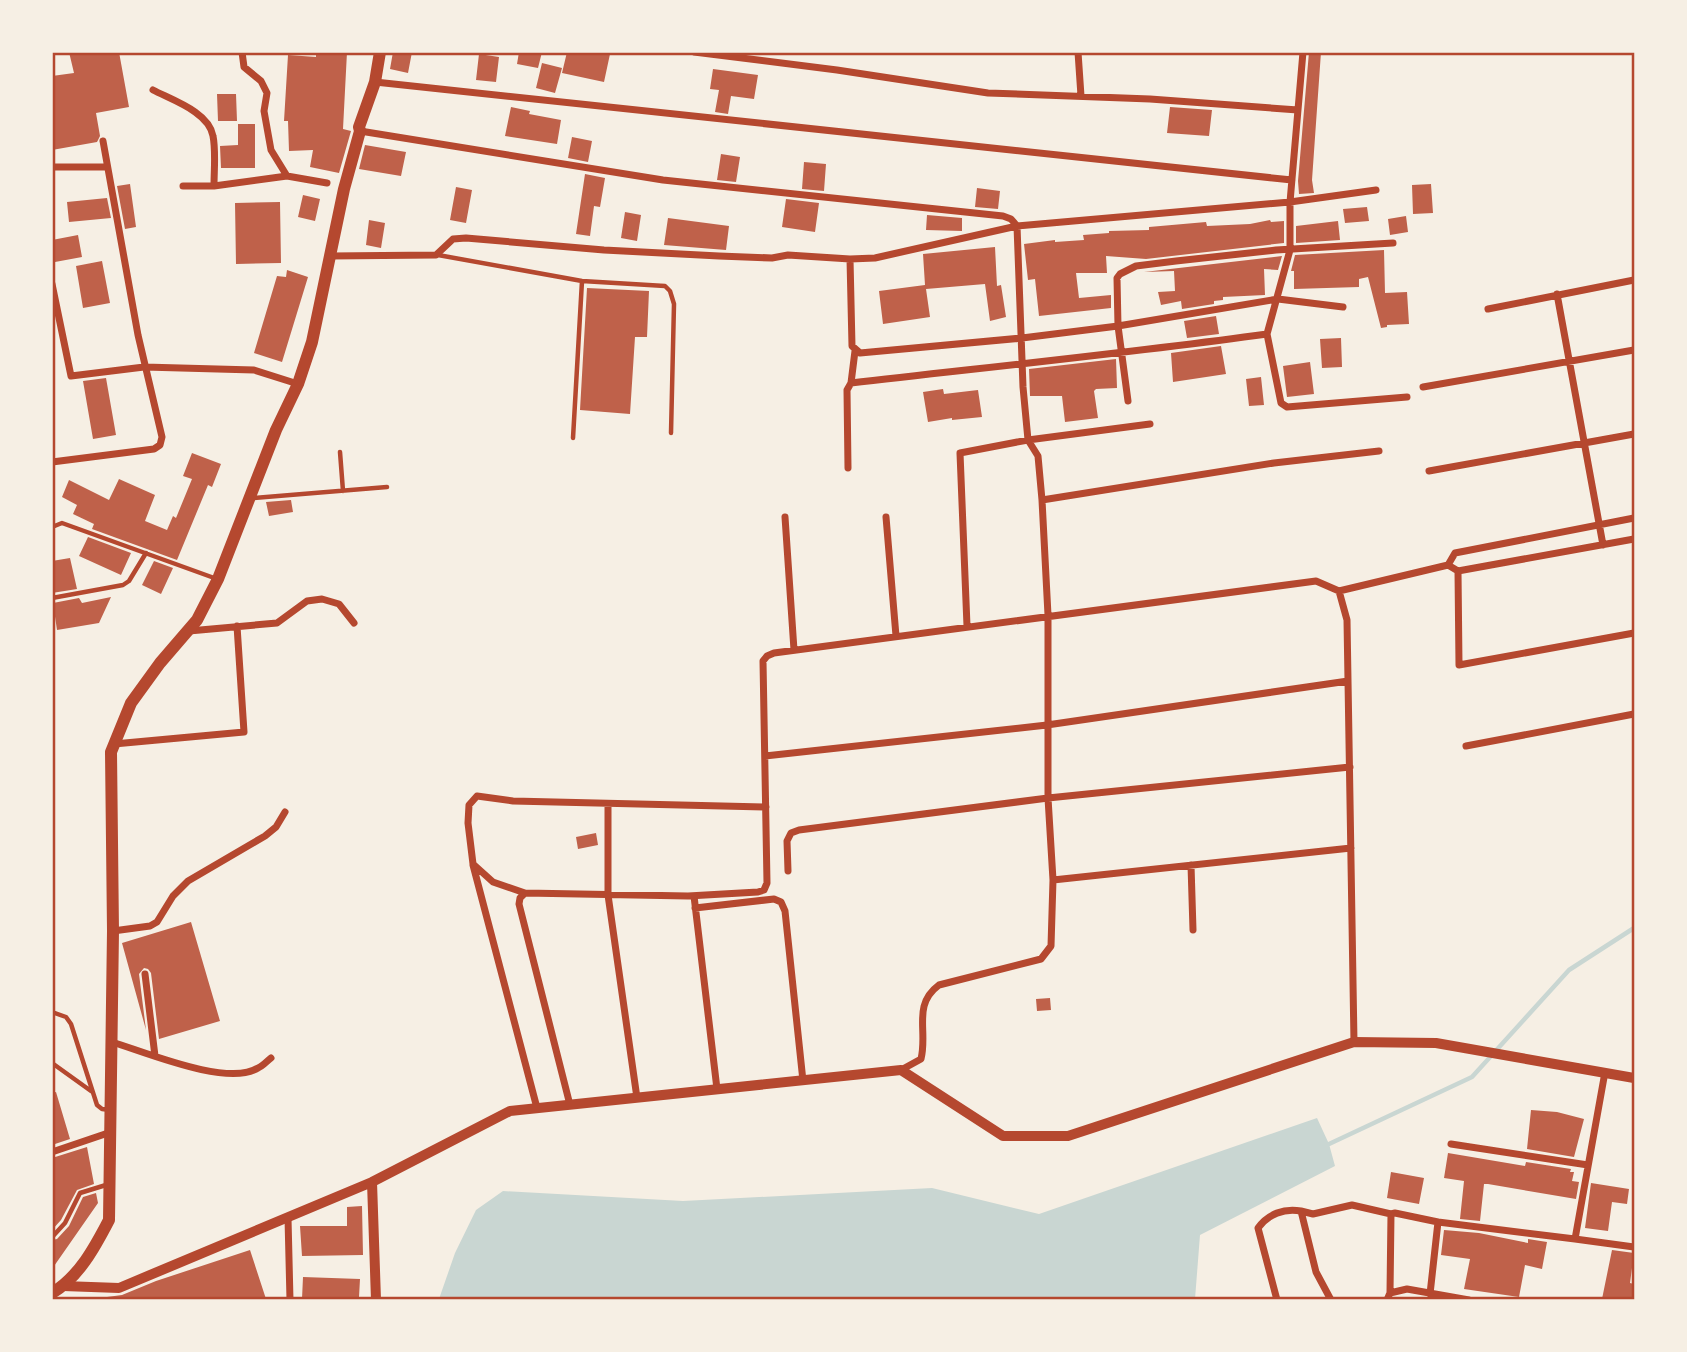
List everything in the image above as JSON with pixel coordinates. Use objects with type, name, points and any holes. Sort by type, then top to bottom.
[{"type":"main road","points":[[58,1290],[94,1250],[109,1220],[113,931],[111,752],[131,703],[160,663],[197,620],[218,579],[248,498],[298,384],[312,342],[344,189],[359,127],[375,82],[380,52]]},
{"type":"street","points":[[242,52],[244,67],[261,81],[267,93],[264,111],[271,150],[287,176]]},
{"type":"street","points":[[694,52],[988,93],[1298,110]]},
{"type":"street","points":[[1078,52],[1081,96]]},
{"type":"street","points":[[1303,52],[1290,202],[1290,250],[1267,334],[1281,403],[1287,407],[1407,397]]},
{"type":"street","points":[[375,82],[1292,180]]},
{"type":"street","points":[[153,90],[199,115],[209,124],[214,135],[214,186]]},
{"type":"street","points":[[58,1290],[119,1294],[372,1182],[510,1111],[901,1070],[921,1059],[924,1048],[922,1006],[929,992],[939,985],[1041,959],[1051,946],[1054,880],[1048,798],[1048,615],[1038,456],[1028,440],[1023,387],[1017,226],[1011,219],[1003,216],[663,180],[360,131]]},
{"type":"street","points":[[52,462],[154,449],[160,444],[162,437],[144,367],[103,141]]},
{"type":"street","points":[[52,167],[107,167]]},
{"type":"street","points":[[183,186],[214,186],[287,176],[327,183]]},
{"type":"street","points":[[330,256],[438,255],[453,239],[466,238],[604,250],[741,257],[772,258],[788,255],[875,258],[1017,226],[1290,202],[1376,190]]},
{"type":"street","points":[[1128,401],[1118,326],[1117,278],[1120,274],[1136,266],[1290,250],[1393,243]]},
{"type":"street","points":[[848,468],[847,390],[851,383],[855,351],[852,346],[850,259]]},
{"type":"street","points":[[1488,309],[1634,280]]},
{"type":"street","points":[[52,284],[71,376],[144,367],[254,370],[298,384]]},
{"type":"street","points":[[1557,294],[1603,545]]},
{"type":"street","points":[[855,351],[860,353],[1022,338],[1118,326],[1278,299],[1343,307]]},
{"type":"street","points":[[851,383],[1123,354],[1267,334]]},
{"type":"street","points":[[1423,387],[1634,350]]},
{"type":"street","points":[[967,626],[960,453],[1028,440],[1150,424]]},
{"type":"street","points":[[1429,471],[1634,434]]},
{"type":"street","points":[[1042,500],[1274,463],[1379,451]]},
{"type":"street","points":[[785,517],[794,650]]},
{"type":"street","points":[[886,517],[896,636]]},
{"type":"street","points":[[1448,565],[1455,553],[1634,518]]},
{"type":"street","points":[[473,864],[493,882],[526,894],[694,896],[764,890],[767,883],[763,662],[767,656],[774,653],[1316,581],[1339,591],[1448,565],[1458,571],[1634,539]]},
{"type":"street","points":[[1458,571],[1459,665],[1634,633]]},
{"type":"street","points":[[1339,591],[1347,620],[1354,1042]]},
{"type":"street","points":[[188,631],[277,623],[307,601],[322,599],[339,604],[354,623]]},
{"type":"street","points":[[114,744],[244,732],[237,626]]},
{"type":"street","points":[[765,755],[1047,725],[1348,681]]},
{"type":"street","points":[[1466,746],[1634,714]]},
{"type":"street","points":[[788,871],[787,841],[791,833],[799,830],[1048,798],[1350,767]]},
{"type":"street","points":[[537,1108],[473,864],[468,823],[469,805],[477,796],[513,801],[608,805],[766,807]]},
{"type":"street","points":[[608,805],[608,895],[637,1098]]},
{"type":"street","points":[[113,931],[150,926],[157,922],[173,896],[188,881],[265,836],[276,827],[285,812]]},
{"type":"street","points":[[1054,880],[1351,848]]},
{"type":"street","points":[[1191,865],[1193,930]]},
{"type":"street","points":[[526,894],[520,898],[519,904],[570,1105]]},
{"type":"street","points":[[694,896],[718,1089]]},
{"type":"street","points":[[695,908],[774,899],[781,902],[785,911],[803,1081]]},
{"type":"street","points":[[145,974],[155,1056]]},
{"type":"street","points":[[112,1042],[211,1072],[236,1074],[257,1070],[271,1058]]},
{"type":"street","points":[[901,1070],[1003,1136],[1068,1136],[1354,1042],[1436,1043],[1634,1078]]},
{"type":"street","points":[[1575,1239],[1605,1072]]},
{"type":"street","points":[[52,1153],[111,1132]]},
{"type":"street","points":[[1451,1144],[1588,1165]]},
{"type":"street","points":[[372,1182],[376,1300]]},
{"type":"street","points":[[1277,1300],[1258,1228],[1278,1212],[1301,1211],[1313,1214],[1352,1205],[1437,1222],[1634,1248]]},
{"type":"street","points":[[1301,1211],[1316,1272],[1331,1300]]},
{"type":"street","points":[[1391,1214],[1388,1296],[1407,1289],[1469,1300]]},
{"type":"street","points":[[288,1217],[290,1300]]},
{"type":"street","points":[[1430,1294],[1437,1222]]},
{"type":"lane","points":[[438,255],[582,281],[664,286],[670,291],[674,304],[671,433]]},
{"type":"lane","points":[[573,438],[582,281]]},
{"type":"lane","points":[[340,452],[343,491]]},
{"type":"lane","points":[[248,498],[387,487]]},
{"type":"lane","points":[[52,527],[62,523],[218,579]]},
{"type":"lane","points":[[52,598],[123,585],[129,581],[146,553]]},
{"type":"lane","points":[[52,1012],[66,1017],[72,1024],[97,1105],[111,1110]]},
{"type":"lane","points":[[52,1063],[92,1091]]},
{"type":"lane","points":[[54,1235],[65,1223],[80,1194],[110,1183]]},
{"type":"shaded area","points":[[1317,1118],[1329,1144],[1335,1166],[1200,1235],[1195,1299],[439,1299],[455,1253],[476,1210],[503,1191],[683,1201],[932,1188],[1039,1214]]},
{"type":"building","points":[[69,52],[119,52],[129,107],[96,113],[100,136],[97,142],[52,150],[52,76],[74,73]]},
{"type":"building","points":[[316,52],[347,52],[343,129],[351,131],[339,173],[310,167],[313,150],[289,151],[288,121],[284,121],[288,55],[316,57]]},
{"type":"building","points":[[393,52],[412,52],[408,73],[390,69]]},
{"type":"building","points":[[519,52],[542,52],[538,68],[517,64]]},
{"type":"building","points":[[567,52],[610,54],[604,82],[562,73]]},
{"type":"building","points":[[1309,52],[1321,52],[1312,180],[1314,193],[1299,194],[1298,181]]},
{"type":"building","points":[[479,54],[499,57],[496,82],[476,80]]},
{"type":"building","points":[[542,63],[562,68],[555,93],[536,88]]},
{"type":"building","points":[[713,69],[758,75],[754,99],[731,96],[728,114],[715,112],[719,90],[710,89]]},
{"type":"building","points":[[217,94],[236,94],[237,121],[218,121]]},
{"type":"building","points":[[511,107],[530,111],[529,114],[561,120],[557,144],[505,136]]},
{"type":"building","points":[[1170,107],[1212,110],[1209,136],[1167,133]]},
{"type":"building","points":[[238,124],[255,124],[255,168],[221,168],[220,146],[238,145]]},
{"type":"building","points":[[572,137],[592,141],[588,162],[568,158]]},
{"type":"building","points":[[365,145],[406,152],[401,176],[359,169]]},
{"type":"building","points":[[721,154],[740,157],[736,182],[717,180]]},
{"type":"building","points":[[804,162],[826,164],[824,191],[802,189]]},
{"type":"building","points":[[585,174],[605,178],[600,207],[594,206],[590,236],[576,234]]},
{"type":"building","points":[[130,184],[136,227],[125,229],[117,186]]},
{"type":"building","points":[[1431,184],[1433,213],[1413,214],[1412,185]]},
{"type":"building","points":[[456,187],[472,190],[466,223],[450,220]]},
{"type":"building","points":[[977,188],[1000,191],[998,209],[975,207]]},
{"type":"building","points":[[303,195],[320,199],[315,221],[298,217]]},
{"type":"building","points":[[107,198],[111,218],[69,222],[67,202]]},
{"type":"building","points":[[786,199],[819,203],[815,232],[782,227]]},
{"type":"building","points":[[280,202],[281,263],[236,264],[235,203]]},
{"type":"building","points":[[1367,207],[1369,221],[1345,223],[1343,209]]},
{"type":"building","points":[[625,212],[641,215],[637,241],[621,238]]},
{"type":"building","points":[[927,215],[962,218],[962,231],[926,230]]},
{"type":"building","points":[[1406,216],[1408,232],[1390,235],[1388,219]]},
{"type":"building","points":[[668,218],[729,226],[726,250],[664,245]]},
{"type":"building","points":[[369,220],[385,223],[381,248],[366,245]]},
{"type":"building","points":[[1270,220],[1284,221],[1284,243],[1146,259],[1106,256],[1107,273],[1076,273],[1079,298],[1111,295],[1111,308],[1039,316],[1035,279],[1028,280],[1024,244],[1084,240],[1083,235],[1149,230],[1149,227],[1206,222],[1207,226],[1250,224]]},
{"type":"building","points":[[1338,221],[1340,240],[1296,243],[1296,226]]},
{"type":"building","points":[[78,235],[82,257],[55,262],[52,240]]},
{"type":"building","points":[[995,247],[997,286],[1001,285],[1006,317],[990,321],[985,284],[926,289],[930,317],[883,324],[879,291],[925,285],[923,254]]},
{"type":"building","points":[[1384,250],[1385,293],[1407,292],[1409,324],[1387,325],[1381,328],[1368,277],[1359,279],[1359,287],[1294,289],[1294,271],[1291,271],[1295,255]]},
{"type":"building","points":[[1282,256],[1278,270],[1264,269],[1265,295],[1223,297],[1223,300],[1214,301],[1214,304],[1182,309],[1181,301],[1161,305],[1158,292],[1175,291],[1174,271],[1144,272]]},
{"type":"building","points":[[102,261],[110,303],[83,308],[76,266]]},
{"type":"building","points":[[287,270],[308,277],[282,362],[254,353],[277,276],[286,277]]},
{"type":"building","points":[[587,288],[649,291],[647,337],[635,337],[630,414],[580,410]]},
{"type":"building","points":[[1216,316],[1219,334],[1187,338],[1184,321]]},
{"type":"building","points":[[1341,338],[1342,367],[1322,368],[1320,339]]},
{"type":"building","points":[[1221,346],[1226,374],[1173,382],[1171,353]]},
{"type":"building","points":[[1116,359],[1117,388],[1094,391],[1098,418],[1065,422],[1062,396],[1030,396],[1029,369]]},
{"type":"building","points":[[1310,362],[1314,394],[1287,397],[1283,366]]},
{"type":"building","points":[[1261,377],[1264,405],[1249,406],[1246,379]]},
{"type":"building","points":[[106,378],[116,435],[93,439],[83,381]]},
{"type":"building","points":[[943,389],[944,394],[978,390],[982,417],[928,422],[923,392]]},
{"type":"building","points":[[192,453],[221,464],[212,487],[208,485],[177,560],[92,529],[94,524],[73,514],[77,505],[62,497],[69,480],[109,500],[119,479],[155,495],[145,521],[167,530],[173,516],[176,518],[192,479],[183,476]]},
{"type":"building","points":[[291,500],[293,512],[269,516],[266,502]]},
{"type":"building","points":[[88,537],[131,553],[121,575],[79,556]]},
{"type":"building","points":[[70,558],[77,589],[52,593],[52,561]]},
{"type":"building","points":[[154,561],[173,568],[161,594],[142,585]]},
{"type":"building","points":[[111,597],[99,623],[57,630],[53,603],[79,598],[82,603]]},
{"type":"building","points":[[596,833],[598,845],[578,849],[576,837]]},
{"type":"building","points":[[191,922],[220,1021],[159,1039],[151,973],[144,968],[139,974],[146,1030],[122,943]]},
{"type":"building","points":[[1050,998],[1051,1010],[1037,1011],[1036,999]]},
{"type":"building","points":[[56,1092],[70,1139],[52,1145],[52,1093]]},
{"type":"building","points":[[1531,1110],[1557,1112],[1584,1119],[1574,1157],[1527,1149]]},
{"type":"building","points":[[87,1147],[94,1184],[77,1190],[61,1220],[52,1230],[52,1158]]},
{"type":"building","points":[[1448,1153],[1525,1166],[1526,1162],[1571,1169],[1570,1172],[1574,1172],[1572,1181],[1579,1182],[1576,1199],[1484,1184],[1480,1221],[1460,1219],[1464,1181],[1444,1178]]},
{"type":"building","points":[[1391,1172],[1424,1178],[1419,1204],[1387,1198]]},
{"type":"building","points":[[1591,1183],[1629,1189],[1627,1204],[1612,1202],[1608,1231],[1585,1228]]},
{"type":"building","points":[[96,1193],[98,1203],[52,1269],[52,1240],[57,1239],[69,1226],[83,1197]]},
{"type":"building","points":[[362,1206],[363,1255],[302,1256],[300,1226],[347,1226],[347,1207]]},
{"type":"building","points":[[1444,1230],[1479,1233],[1528,1243],[1528,1239],[1547,1242],[1542,1269],[1525,1265],[1519,1297],[1464,1289],[1470,1259],[1441,1255]]},
{"type":"building","points":[[250,1250],[266,1299],[107,1297],[122,1295]]},
{"type":"building","points":[[1612,1250],[1634,1253],[1630,1283],[1634,1284],[1634,1299],[1602,1299]]},
{"type":"building","points":[[303,1277],[360,1279],[359,1297],[302,1299]]},
{"type":"waterway","points":[[1329,1144],[1472,1077],[1569,970],[1634,928]]}]
